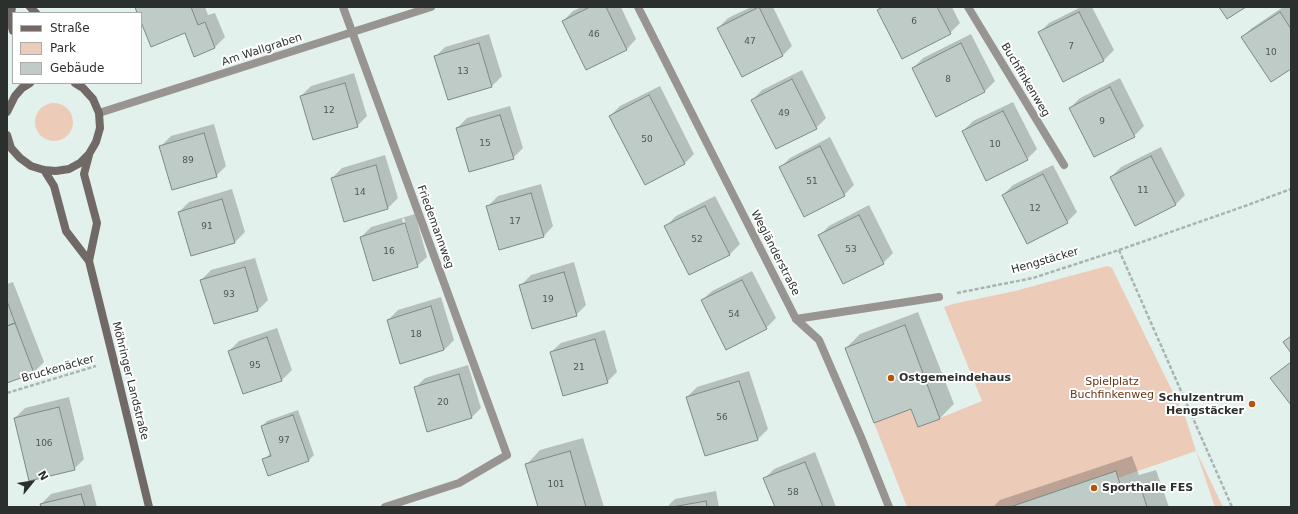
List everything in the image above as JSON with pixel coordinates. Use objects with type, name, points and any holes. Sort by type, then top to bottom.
[{"type":"main road","points":[[12,7],[10,21],[12,28]]},
{"type":"main road","name":"Möhringer Landstraße","points":[[7,135],[12,148],[20,158],[31,166],[56,172],[69,169],[80,163],[89,154],[96,142],[100,128],[99,113],[93,99],[83,88],[76,84]]},
{"type":"main road","points":[[7,112],[22,86]]},
{"type":"main road","name":"Möhringer Landstraße","points":[[89,154],[84,174],[97,223],[89,261]]},
{"type":"main road","name":"Möhringer Landstraße","points":[[44,170],[54,186],[66,231],[89,261],[148,507]]},
{"type":"street","name":"Friedemannweg","points":[[343,7],[507,455],[459,483],[385,507]]},
{"type":"street","name":"Am Wallgraben","points":[[99,113],[431,7]]},
{"type":"street","name":"Wegländerstraße","points":[[638,7],[796,319],[819,340],[861,437],[889,507]]},
{"type":"street","name":"Buchfinkenweg","points":[[968,7],[1064,165]]},
{"type":"street","points":[[796,319],[939,296]]},
{"type":"path","name":"Hengstäcker","points":[[939,296],[1033,278],[1119,250],[1291,189]]},
{"type":"path","points":[[1119,250],[1232,507]]},
{"type":"path","name":"Bruckenäcker","points":[[7,393],[114,362]]},
{"type":"green space","points":[[50,103],[58,103],[68,108],[72,115],[72,129],[68,136],[58,141],[50,141],[40,136],[38,133],[35,126],[35,118],[40,108],[43,106]]},
{"type":"green space","name":"Spielplatz Buchfinkenweg","points":[[1107,266],[1112,268],[1186,419],[1196,451],[1118,478],[1115,472],[1010,507],[907,507],[874,423],[911,409],[918,427],[982,401],[944,307],[1015,291]]},
{"type":"green space","points":[[1196,451],[1223,507],[1215,507]]},
{"type":"building","points":[[135,7],[191,7],[198,25],[205,22],[215,48],[194,57],[185,33],[151,47],[142,24],[142,12],[137,12]]},
{"type":"building","points":[[590,7],[606,7],[627,50],[586,70],[562,21]]},
{"type":"building","points":[[759,7],[783,56],[742,77],[717,28]]},
{"type":"building","points":[[883,7],[937,7],[951,34],[902,59],[877,10]]},
{"type":"building","points":[[1219,7],[1246,7],[1227,19]]},
{"type":"building","points":[[1079,12],[1104,61],[1063,82],[1038,32]]},
{"type":"building","points":[[1280,12],[1291,29],[1291,69],[1271,82],[1241,37]]},
{"type":"building","points":[[479,43],[492,87],[448,100],[434,56]]},
{"type":"building","points":[[961,43],[985,92],[936,117],[912,68]]},
{"type":"building","points":[[792,79],[817,129],[776,149],[751,100]]},
{"type":"building","points":[[345,83],[358,127],[313,140],[300,96]]},
{"type":"building","points":[[1110,87],[1135,137],[1094,157],[1069,108]]},
{"type":"building","points":[[649,95],[685,164],[645,185],[609,116]]},
{"type":"building","points":[[1003,111],[1028,160],[986,181],[962,131]]},
{"type":"building","points":[[500,115],[514,159],[469,172],[456,128]]},
{"type":"building","points":[[204,133],[217,177],[172,190],[159,146]]},
{"type":"building","points":[[820,146],[845,196],[804,217],[779,167]]},
{"type":"building","points":[[1151,156],[1176,205],[1135,226],[1110,177]]},
{"type":"building","points":[[376,165],[388,209],[344,222],[331,178]]},
{"type":"building","points":[[1043,174],[1068,223],[1027,244],[1002,195]]},
{"type":"building","points":[[531,193],[544,237],[499,250],[486,206]]},
{"type":"building","points":[[222,199],[235,243],[191,256],[178,212]]},
{"type":"building","points":[[705,206],[730,255],[689,275],[664,226]]},
{"type":"building","points":[[859,215],[884,264],[843,284],[818,235]]},
{"type":"building","points":[[405,223],[418,267],[373,281],[360,237]]},
{"type":"building","points":[[245,267],[258,311],[214,324],[200,280]]},
{"type":"building","points":[[564,272],[577,316],[532,329],[519,285]]},
{"type":"building","points":[[742,280],[767,329],[726,350],[701,300]]},
{"type":"building","points":[[7,301],[15,323],[7,326]]},
{"type":"building","points":[[431,306],[444,350],[400,364],[387,320]]},
{"type":"building","points":[[15,323],[34,373],[7,383],[7,326]]},
{"type":"building","name":"Ostgemeindehaus","points":[[905,325],[940,419],[918,427],[911,409],[874,423],[845,348]]},
{"type":"building","points":[[1291,336],[1291,353],[1283,342]]},
{"type":"building","points":[[267,337],[282,381],[243,394],[228,351]]},
{"type":"building","points":[[595,339],[608,383],[563,396],[550,352]]},
{"type":"building","points":[[1291,362],[1291,405],[1270,378]]},
{"type":"building","points":[[459,374],[472,418],[427,432],[414,387]]},
{"type":"building","points":[[739,381],[758,440],[705,456],[686,397]]},
{"type":"building","points":[[59,407],[75,470],[29,481],[14,418]]},
{"type":"building","points":[[293,415],[309,461],[268,476],[262,459],[271,456],[261,426]]},
{"type":"building","points":[[570,451],[586,507],[538,507],[525,464]]},
{"type":"building","points":[[805,462],[823,507],[775,507],[763,478]]},
{"type":"building","name":"Sporthalle FES","points":[[1116,471],[1122,491],[1140,485],[1147,507],[1010,507]]},
{"type":"building","points":[[81,494],[85,507],[41,507],[40,504]]},
{"type":"building","points":[[706,501],[707,507],[672,507]]},
{"type":"place","name":"Ostgemeindehaus","points":[[891,378]]},
{"type":"place","name":"Schulzentrum Hengstäcker","points":[[1252,404]]},
{"type":"place","name":"Sporthalle FES","points":[[1094,488]]}]
